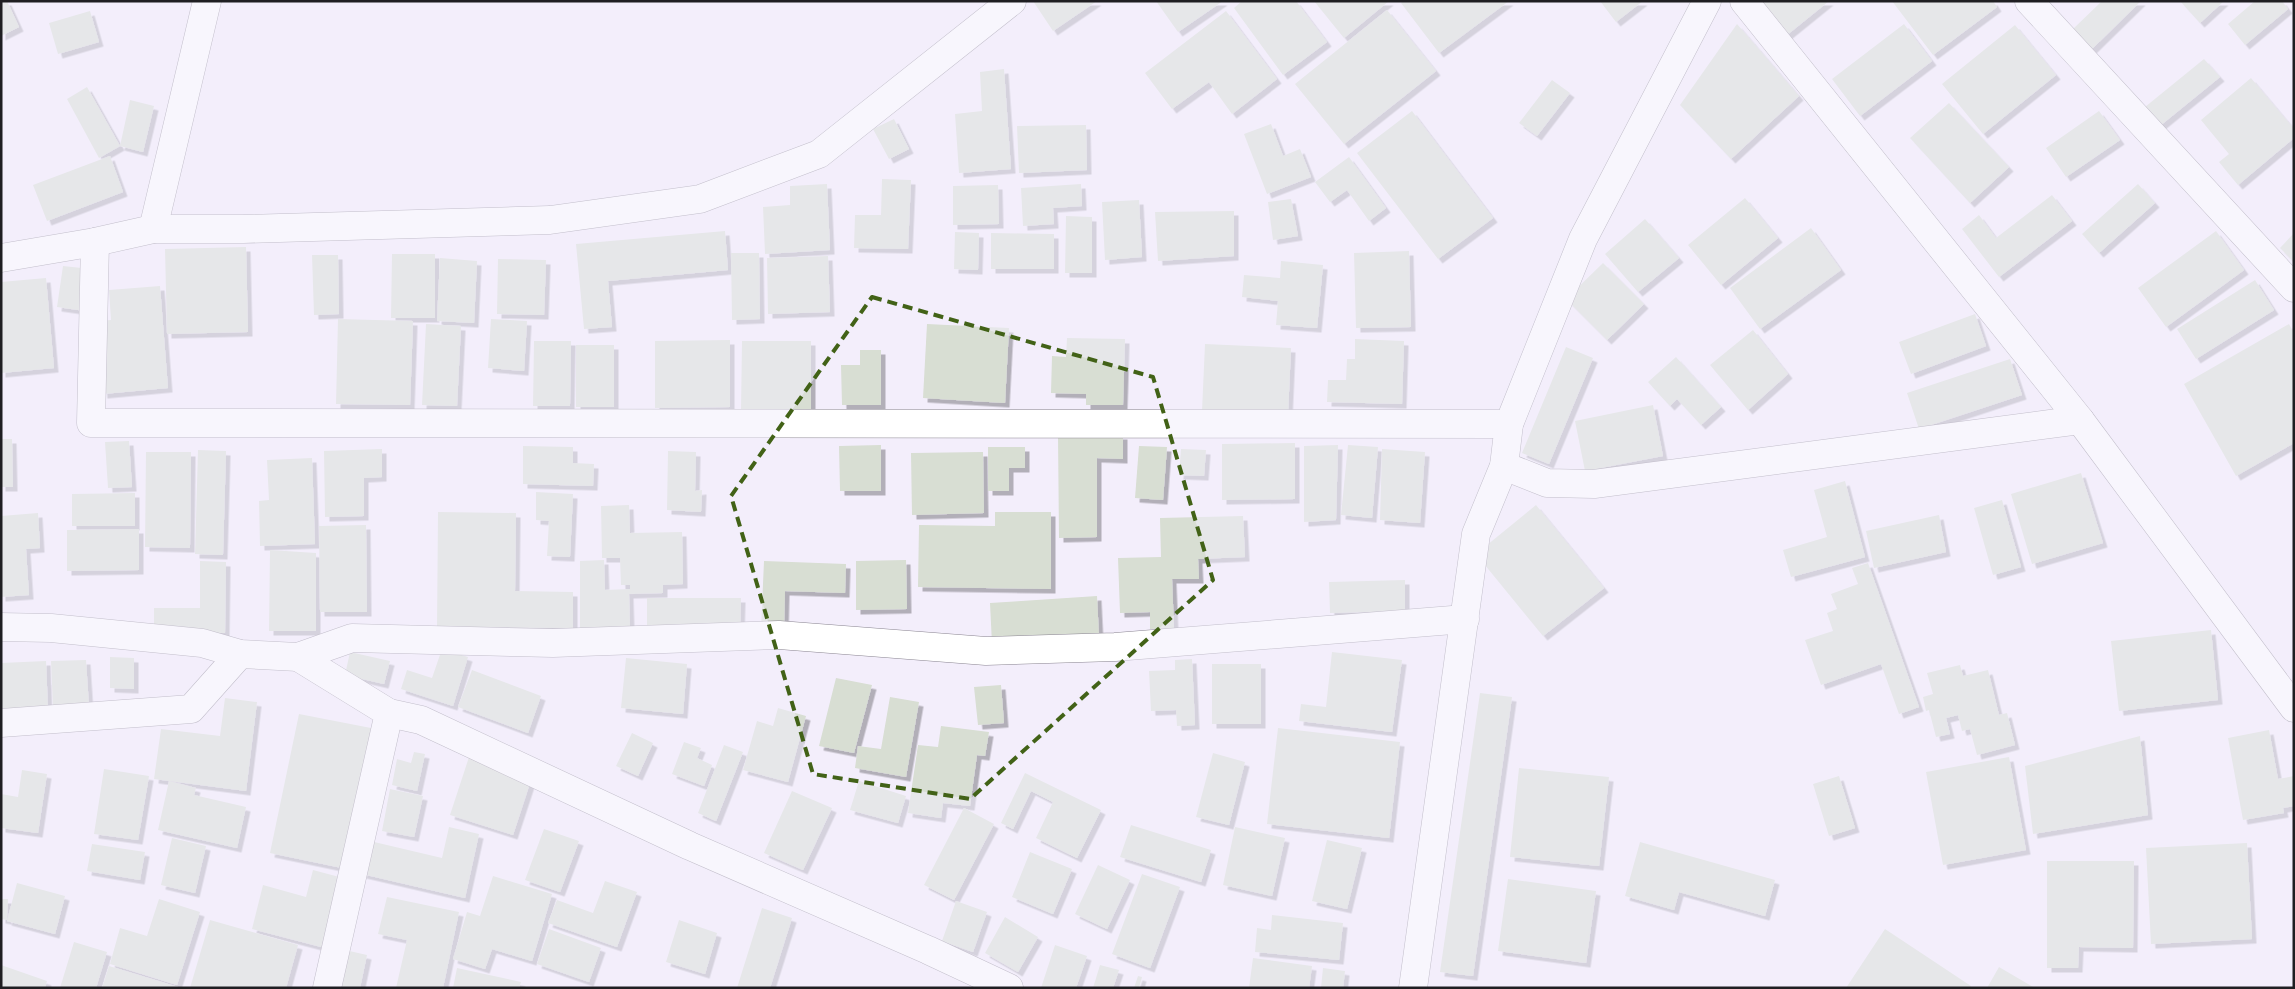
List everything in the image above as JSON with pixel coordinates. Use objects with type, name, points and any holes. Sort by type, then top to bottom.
[{"type":"street","points":[[153,229],[207,1]]},
{"type":"street","points":[[1,258],[95,242],[153,229],[243,229],[550,220],[700,199],[819,154],[1012,1]]},
{"type":"street","points":[[1413,988],[1466,619],[1476,534],[1504,466],[1509,424],[1582,239],[1707,1]]},
{"type":"street","points":[[1744,1],[2080,420],[2294,708]]},
{"type":"street","points":[[2029,1],[2294,288]]},
{"type":"street","points":[[95,242],[91,423],[1509,424]]},
{"type":"street","points":[[1504,466],[1546,483],[1594,484],[2080,420]]},
{"type":"street","points":[[1,626],[51,628],[202,643],[240,654],[298,657],[352,638],[553,643],[779,635],[986,650],[1115,647],[1466,619]]},
{"type":"street","points":[[1,724],[191,709],[240,654]]},
{"type":"street","points":[[298,657],[389,713],[421,720],[690,846],[1010,988]]},
{"type":"street","points":[[327,988],[389,713]]},
{"type":"highlighted area","points":[[872,297],[1153,377],[1213,580],[970,799],[813,774],[731,496]]},
{"type":"building","points":[[1,1],[7,1],[19,27],[1,36]]},
{"type":"building","points":[[1033,1],[1097,1],[1053,31]]},
{"type":"building","points":[[1156,1],[1223,1],[1178,32]]},
{"type":"building","points":[[1242,1],[1296,1],[1327,42],[1283,75],[1234,8]]},
{"type":"building","points":[[1314,1],[1389,1],[1344,38]]},
{"type":"building","points":[[1403,1],[1509,1],[1439,53],[1401,3]]},
{"type":"building","points":[[1600,1],[1643,1],[1616,22]]},
{"type":"building","points":[[1761,1],[1829,1],[1787,35]]},
{"type":"building","points":[[1892,1],[1993,1],[1997,7],[1933,55]]},
{"type":"building","points":[[2102,1],[2141,1],[2092,49],[2073,29]]},
{"type":"building","points":[[2180,1],[2224,1],[2200,23]]},
{"type":"building","points":[[2255,1],[2282,1],[2288,9],[2245,45],[2228,24]]},
{"type":"building","points":[[1387,10],[1436,71],[1344,144],[1295,84]]},
{"type":"building","points":[[90,11],[99,42],[58,54],[49,23]]},
{"type":"building","points":[[1226,11],[1277,79],[1232,114],[1209,82],[1172,109],[1145,73]]},
{"type":"building","points":[[1737,24],[1799,96],[1731,159],[1680,105]]},
{"type":"building","points":[[1904,24],[1932,61],[1860,116],[1832,79]]},
{"type":"building","points":[[2015,25],[2056,75],[1983,134],[1942,84]]},
{"type":"building","points":[[2204,59],[2220,77],[2161,125],[2145,107]]},
{"type":"building","points":[[1004,69],[1011,169],[959,173],[955,114],[982,111],[980,72]]},
{"type":"building","points":[[2251,78],[2294,129],[2294,138],[2238,185],[2219,162],[2229,154],[2201,120]]},
{"type":"building","points":[[1552,80],[1570,93],[1537,136],[1519,123]]},
{"type":"building","points":[[87,87],[120,146],[99,158],[67,99]]},
{"type":"building","points":[[130,100],[154,106],[143,152],[120,146]]},
{"type":"building","points":[[1949,103],[2009,167],[1970,203],[1910,138]]},
{"type":"building","points":[[1412,111],[1493,218],[1438,259],[1357,153]]},
{"type":"building","points":[[2099,111],[2120,140],[2066,177],[2046,148]]},
{"type":"building","points":[[894,119],[909,149],[889,159],[873,129]]},
{"type":"building","points":[[1271,124],[1283,156],[1300,149],[1311,177],[1267,194],[1244,134]]},
{"type":"building","points":[[1086,125],[1087,170],[1019,173],[1017,126]]},
{"type":"building","points":[[110,156],[123,192],[47,221],[33,185]]},
{"type":"building","points":[[1349,157],[1386,208],[1369,221],[1347,190],[1330,202],[1315,182]]},
{"type":"building","points":[[882,179],[911,180],[908,249],[854,248],[855,215],[881,215]]},
{"type":"building","points":[[827,184],[830,250],[765,254],[763,207],[790,205],[790,186]]},
{"type":"building","points":[[1081,184],[1082,206],[1053,208],[1054,224],[1023,226],[1021,188]]},
{"type":"building","points":[[2138,184],[2155,203],[2099,253],[2082,234]]},
{"type":"building","points":[[998,185],[999,224],[953,225],[953,186]]},
{"type":"building","points":[[2052,195],[2072,221],[1999,277],[1962,229],[1979,215],[1996,238]]},
{"type":"building","points":[[1745,198],[1778,238],[1721,285],[1688,245]]},
{"type":"building","points":[[1291,199],[1298,236],[1273,240],[1268,202]]},
{"type":"building","points":[[1139,200],[1142,257],[1105,260],[1102,202]]},
{"type":"building","points":[[1234,211],[1234,256],[1158,261],[1155,212]]},
{"type":"building","points":[[1066,216],[1092,217],[1092,273],[1065,273]]},
{"type":"building","points":[[1645,219],[1679,258],[1638,292],[1605,254]]},
{"type":"building","points":[[1811,228],[1841,270],[1760,329],[1730,288]]},
{"type":"building","points":[[725,231],[728,270],[608,281],[612,327],[584,329],[576,244]]},
{"type":"building","points":[[2216,231],[2244,270],[2166,327],[2138,288]]},
{"type":"building","points":[[955,232],[979,233],[978,270],[954,269]]},
{"type":"building","points":[[991,233],[1054,234],[1054,269],[991,269]]},
{"type":"building","points":[[2294,233],[2294,262],[2280,248]]},
{"type":"building","points":[[246,247],[248,332],[167,334],[165,249]]},
{"type":"building","points":[[1409,251],[1411,327],[1356,328],[1354,253]]},
{"type":"building","points":[[731,253],[759,253],[760,319],[732,320]]},
{"type":"building","points":[[392,254],[435,254],[435,318],[391,318]]},
{"type":"building","points":[[312,255],[338,255],[339,314],[314,315]]},
{"type":"building","points":[[828,256],[830,312],[768,314],[767,258]]},
{"type":"building","points":[[440,258],[477,261],[474,323],[437,321]]},
{"type":"building","points":[[498,259],[546,260],[544,315],[497,314]]},
{"type":"building","points":[[1281,261],[1323,265],[1317,328],[1276,325],[1278,301],[1242,297],[1244,275],[1280,278]]},
{"type":"building","points":[[1603,263],[1644,304],[1607,340],[1566,299]]},
{"type":"building","points":[[63,266],[91,269],[85,311],[57,307]]},
{"type":"building","points":[[46,278],[54,368],[1,373],[1,282]]},
{"type":"building","points":[[2255,280],[2274,310],[2196,359],[2177,329]]},
{"type":"building","points":[[160,286],[168,388],[103,394],[97,321],[111,320],[109,290]]},
{"type":"building","points":[[1975,314],[1986,346],[1911,374],[1899,342]]},
{"type":"building","points":[[338,319],[413,321],[410,405],[336,404]]},
{"type":"building","points":[[491,319],[527,321],[524,371],[488,368]]},
{"type":"building","points":[[426,324],[461,326],[457,406],[422,405]]},
{"type":"building","points":[[927,324],[1009,328],[1005,403],[923,398]]},
{"type":"building","points":[[2289,324],[2294,333],[2294,443],[2236,476],[2184,384]]},
{"type":"building","points":[[1753,330],[1788,374],[1748,410],[1710,365]]},
{"type":"building","points":[[1067,338],[1125,339],[1123,405],[1086,405],[1086,394],[1051,393],[1052,356],[1066,357]]},
{"type":"building","points":[[1355,339],[1404,341],[1402,404],[1327,402],[1328,380],[1346,380],[1347,359],[1355,359]]},
{"type":"building","points":[[730,340],[730,407],[655,408],[655,341]]},
{"type":"building","points":[[534,341],[571,341],[570,406],[533,406]]},
{"type":"building","points":[[742,341],[811,341],[811,410],[741,410]]},
{"type":"building","points":[[1205,344],[1291,348],[1288,415],[1202,411]]},
{"type":"building","points":[[576,345],[614,345],[614,407],[576,407]]},
{"type":"building","points":[[1566,347],[1593,358],[1549,464],[1522,453]]},
{"type":"building","points":[[860,350],[881,350],[881,405],[842,405],[841,365],[860,365]]},
{"type":"building","points":[[1676,357],[1721,407],[1701,425],[1677,399],[1670,406],[1648,382]]},
{"type":"building","points":[[2010,359],[2022,395],[1919,429],[1907,393]]},
{"type":"building","points":[[1653,405],[1663,456],[1585,471],[1575,421]]},
{"type":"building","points":[[1058,435],[1123,435],[1123,459],[1097,458],[1097,537],[1059,538]]},
{"type":"building","points":[[1,439],[12,439],[13,487],[1,487]]},
{"type":"building","points":[[129,441],[132,487],[108,488],[105,442]]},
{"type":"building","points":[[1295,443],[1295,499],[1222,500],[1222,444]]},
{"type":"building","points":[[881,445],[881,491],[840,491],[839,446]]},
{"type":"building","points":[[1338,445],[1336,520],[1304,522],[1304,446]]},
{"type":"building","points":[[1348,445],[1378,447],[1372,518],[1341,515]]},
{"type":"building","points":[[523,446],[573,447],[573,463],[594,464],[593,486],[523,484]]},
{"type":"building","points":[[1139,446],[1167,447],[1163,500],[1135,498]]},
{"type":"building","points":[[988,447],[1025,447],[1025,468],[1009,468],[1009,491],[988,491]]},
{"type":"building","points":[[382,449],[382,477],[364,478],[364,516],[325,517],[324,451]]},
{"type":"building","points":[[1181,449],[1206,450],[1204,476],[1179,475]]},
{"type":"building","points":[[1382,449],[1425,452],[1420,523],[1380,520]]},
{"type":"building","points":[[198,450],[226,451],[223,555],[195,554]]},
{"type":"building","points":[[668,451],[696,452],[695,491],[702,490],[701,512],[667,510]]},
{"type":"building","points":[[146,452],[191,452],[190,548],[145,547]]},
{"type":"building","points":[[983,452],[984,513],[912,515],[911,453]]},
{"type":"building","points":[[312,458],[315,544],[260,546],[259,501],[269,500],[267,460]]},
{"type":"building","points":[[2081,473],[2103,543],[2032,564],[2011,494]]},
{"type":"building","points":[[1845,481],[1865,557],[1791,577],[1783,550],[1827,537],[1814,490]]},
{"type":"building","points":[[536,492],[573,494],[570,557],[547,556],[549,521],[536,520]]},
{"type":"building","points":[[135,493],[135,526],[72,526],[72,494]]},
{"type":"building","points":[[2002,500],[2021,567],[1993,575],[1974,508]]},
{"type":"building","points":[[629,505],[630,533],[682,532],[683,584],[663,585],[663,593],[629,594],[630,627],[580,628],[580,561],[604,560],[605,590],[630,589],[630,585],[621,585],[620,558],[602,558],[601,506]]},
{"type":"building","points":[[1536,505],[1604,588],[1543,636],[1476,554]]},
{"type":"building","points":[[438,512],[516,513],[515,591],[573,592],[573,628],[437,627]]},
{"type":"building","points":[[995,512],[1051,512],[1051,589],[918,587],[919,525],[995,526]]},
{"type":"building","points":[[38,513],[40,548],[26,549],[29,595],[1,597],[1,516]]},
{"type":"building","points":[[1939,515],[1946,552],[1874,568],[1866,531]]},
{"type":"building","points":[[1243,516],[1245,557],[1198,559],[1199,579],[1172,579],[1174,628],[1150,629],[1150,612],[1120,613],[1118,558],[1161,557],[1160,518]]},
{"type":"building","points":[[366,525],[367,612],[320,612],[319,526]]},
{"type":"building","points":[[139,529],[139,570],[67,571],[67,530]]},
{"type":"building","points":[[270,550],[316,553],[316,631],[269,631]]},
{"type":"building","points":[[906,560],[907,609],[856,610],[856,561]]},
{"type":"building","points":[[200,561],[226,562],[225,633],[154,633],[154,608],[200,608]]},
{"type":"building","points":[[764,561],[846,564],[845,593],[785,591],[784,630],[761,629]]},
{"type":"building","points":[[1868,563],[1919,707],[1899,714],[1881,664],[1821,685],[1805,640],[1833,631],[1827,613],[1837,609],[1831,594],[1858,584],[1852,568]]},
{"type":"building","points":[[1405,580],[1405,611],[1330,613],[1329,582]]},
{"type":"building","points":[[1097,596],[1099,637],[992,644],[990,603]]},
{"type":"building","points":[[647,598],[741,598],[740,632],[647,631]]},
{"type":"building","points":[[2211,630],[2218,700],[2119,711],[2111,641]]},
{"type":"building","points":[[442,649],[468,657],[453,706],[401,689],[407,670],[432,678]]},
{"type":"building","points":[[350,652],[390,661],[384,684],[345,675]]},
{"type":"building","points":[[1332,652],[1402,660],[1392,732],[1299,721],[1301,704],[1326,707]]},
{"type":"building","points":[[110,657],[134,658],[134,689],[110,688]]},
{"type":"building","points":[[626,658],[687,664],[683,714],[621,708]]},
{"type":"building","points":[[1192,659],[1195,725],[1177,726],[1176,710],[1151,711],[1149,671],[1175,670],[1175,660]]},
{"type":"building","points":[[86,660],[89,707],[53,709],[51,661]]},
{"type":"building","points":[[46,661],[48,710],[1,712],[1,663]]},
{"type":"building","points":[[1212,664],[1261,664],[1261,724],[1212,724]]},
{"type":"building","points":[[1960,665],[1963,676],[1988,670],[1999,715],[2007,713],[2015,745],[1977,755],[1970,729],[1962,731],[1958,715],[1946,718],[1950,734],[1936,737],[1929,710],[1926,711],[1923,697],[1933,694],[1927,673]]},
{"type":"building","points":[[472,670],[541,696],[528,733],[458,707]]},
{"type":"building","points":[[836,678],[872,685],[854,753],[819,746]]},
{"type":"building","points":[[1001,685],[1004,723],[978,725],[974,687]]},
{"type":"building","points":[[1480,693],[1512,697],[1473,976],[1440,972]]},
{"type":"building","points":[[890,697],[919,702],[906,777],[855,768],[858,746],[881,749]]},
{"type":"building","points":[[225,698],[257,702],[246,791],[154,779],[161,729],[220,736]]},
{"type":"building","points":[[778,708],[806,716],[788,782],[743,770],[757,721],[773,726]]},
{"type":"building","points":[[299,714],[371,728],[342,868],[270,853]]},
{"type":"building","points":[[941,726],[989,732],[985,756],[977,755],[970,806],[943,803],[941,818],[908,813],[918,745],[938,747]]},
{"type":"building","points":[[1278,728],[1400,742],[1389,838],[1267,824]]},
{"type":"building","points":[[2269,730],[2278,779],[2294,776],[2294,806],[2283,808],[2284,813],[2243,820],[2228,738]]},
{"type":"building","points":[[632,733],[653,743],[638,776],[616,766]]},
{"type":"building","points":[[2140,736],[2148,815],[2033,834],[2025,766]]},
{"type":"building","points":[[684,742],[701,748],[697,758],[712,765],[704,786],[672,774]]},
{"type":"building","points":[[724,745],[743,752],[716,821],[698,813]]},
{"type":"building","points":[[414,752],[425,754],[417,791],[392,785],[397,759],[411,763]]},
{"type":"building","points":[[1213,753],[1245,762],[1229,825],[1196,817]]},
{"type":"building","points":[[469,757],[532,777],[513,835],[450,815]]},
{"type":"building","points":[[2009,757],[2026,850],[1943,865],[1926,772]]},
{"type":"building","points":[[1519,768],[1609,777],[1599,866],[1510,857]]},
{"type":"building","points":[[104,769],[149,776],[138,840],[94,834]]},
{"type":"building","points":[[22,770],[47,774],[38,833],[1,828],[1,794],[18,797]]},
{"type":"building","points":[[1025,773],[1101,810],[1077,858],[1036,838],[1053,802],[1031,791],[1013,829],[1001,823]]},
{"type":"building","points":[[1839,776],[1855,828],[1829,836],[1813,784]]},
{"type":"building","points":[[169,781],[196,788],[194,795],[246,807],[237,848],[158,830]]},
{"type":"building","points":[[859,781],[906,796],[898,823],[850,810]]},
{"type":"building","points":[[390,789],[423,796],[414,837],[382,831]]},
{"type":"building","points":[[792,791],[832,808],[803,870],[764,853]]},
{"type":"building","points":[[964,808],[994,824],[954,900],[924,885]]},
{"type":"building","points":[[1131,825],[1211,850],[1201,882],[1120,857]]},
{"type":"building","points":[[449,827],[479,834],[465,898],[362,874],[370,841],[442,858]]},
{"type":"building","points":[[1235,827],[1285,838],[1272,896],[1223,885]]},
{"type":"building","points":[[544,829],[579,841],[560,892],[525,880]]},
{"type":"building","points":[[172,838],[206,846],[195,893],[161,885]]},
{"type":"building","points":[[1327,840],[1362,848],[1347,909],[1312,901]]},
{"type":"building","points":[[1640,842],[1775,880],[1765,916],[1679,892],[1674,910],[1625,896]]},
{"type":"building","points":[[2247,843],[2252,939],[2151,944],[2146,848]]},
{"type":"building","points":[[92,844],[145,852],[140,880],[87,871]]},
{"type":"building","points":[[1030,852],[1072,869],[1053,914],[1012,897]]},
{"type":"building","points":[[2047,861],[2134,861],[2133,948],[2079,947],[2078,968],[2047,968]]},
{"type":"building","points":[[1098,865],[1130,880],[1107,929],[1075,914]]},
{"type":"building","points":[[313,870],[343,878],[325,948],[252,929],[263,885],[306,897]]},
{"type":"building","points":[[1142,874],[1180,887],[1150,968],[1112,954]]},
{"type":"building","points":[[493,876],[552,894],[532,961],[492,949],[485,969],[453,959],[467,912],[480,916]]},
{"type":"building","points":[[1508,879],[1596,891],[1586,963],[1498,951]]},
{"type":"building","points":[[605,881],[637,892],[617,947],[548,923],[557,900],[593,913]]},
{"type":"building","points":[[17,883],[65,896],[55,934],[7,921]]},
{"type":"building","points":[[387,897],[459,912],[443,988],[396,988],[407,940],[378,934]]},
{"type":"building","points":[[1,899],[8,899],[7,920],[1,919]]},
{"type":"building","points":[[159,899],[200,912],[177,985],[110,964],[120,928],[147,936]]},
{"type":"building","points":[[956,901],[987,912],[973,952],[942,941]]},
{"type":"building","points":[[762,908],[792,918],[770,988],[737,988]]},
{"type":"building","points":[[1272,915],[1343,923],[1339,960],[1255,952],[1257,928],[1271,930]]},
{"type":"building","points":[[1005,917],[1038,937],[1018,972],[985,953]]},
{"type":"building","points":[[210,920],[298,945],[286,988],[190,988]]},
{"type":"building","points":[[679,920],[717,933],[705,974],[666,962]]},
{"type":"building","points":[[549,929],[601,948],[589,982],[537,964]]},
{"type":"building","points":[[1885,929],[1971,986],[1970,988],[1846,988]]},
{"type":"building","points":[[74,942],[107,952],[96,988],[60,988]]},
{"type":"building","points":[[1055,945],[1087,956],[1076,988],[1041,988]]},
{"type":"building","points":[[345,950],[367,955],[360,988],[337,988]]},
{"type":"building","points":[[1253,958],[1312,966],[1309,988],[1249,988]]},
{"type":"building","points":[[1,965],[47,981],[45,988],[1,988]]},
{"type":"building","points":[[1100,965],[1119,970],[1113,988],[1093,988]]},
{"type":"building","points":[[109,966],[178,987],[178,988],[102,988]]},
{"type":"building","points":[[1999,967],[2035,988],[1987,988]]},
{"type":"building","points":[[457,968],[521,982],[519,988],[453,988]]},
{"type":"building","points":[[1323,968],[1345,971],[1343,988],[1321,988]]},
{"type":"building","points":[[1138,976],[1142,977],[1139,988],[1134,988]]}]
